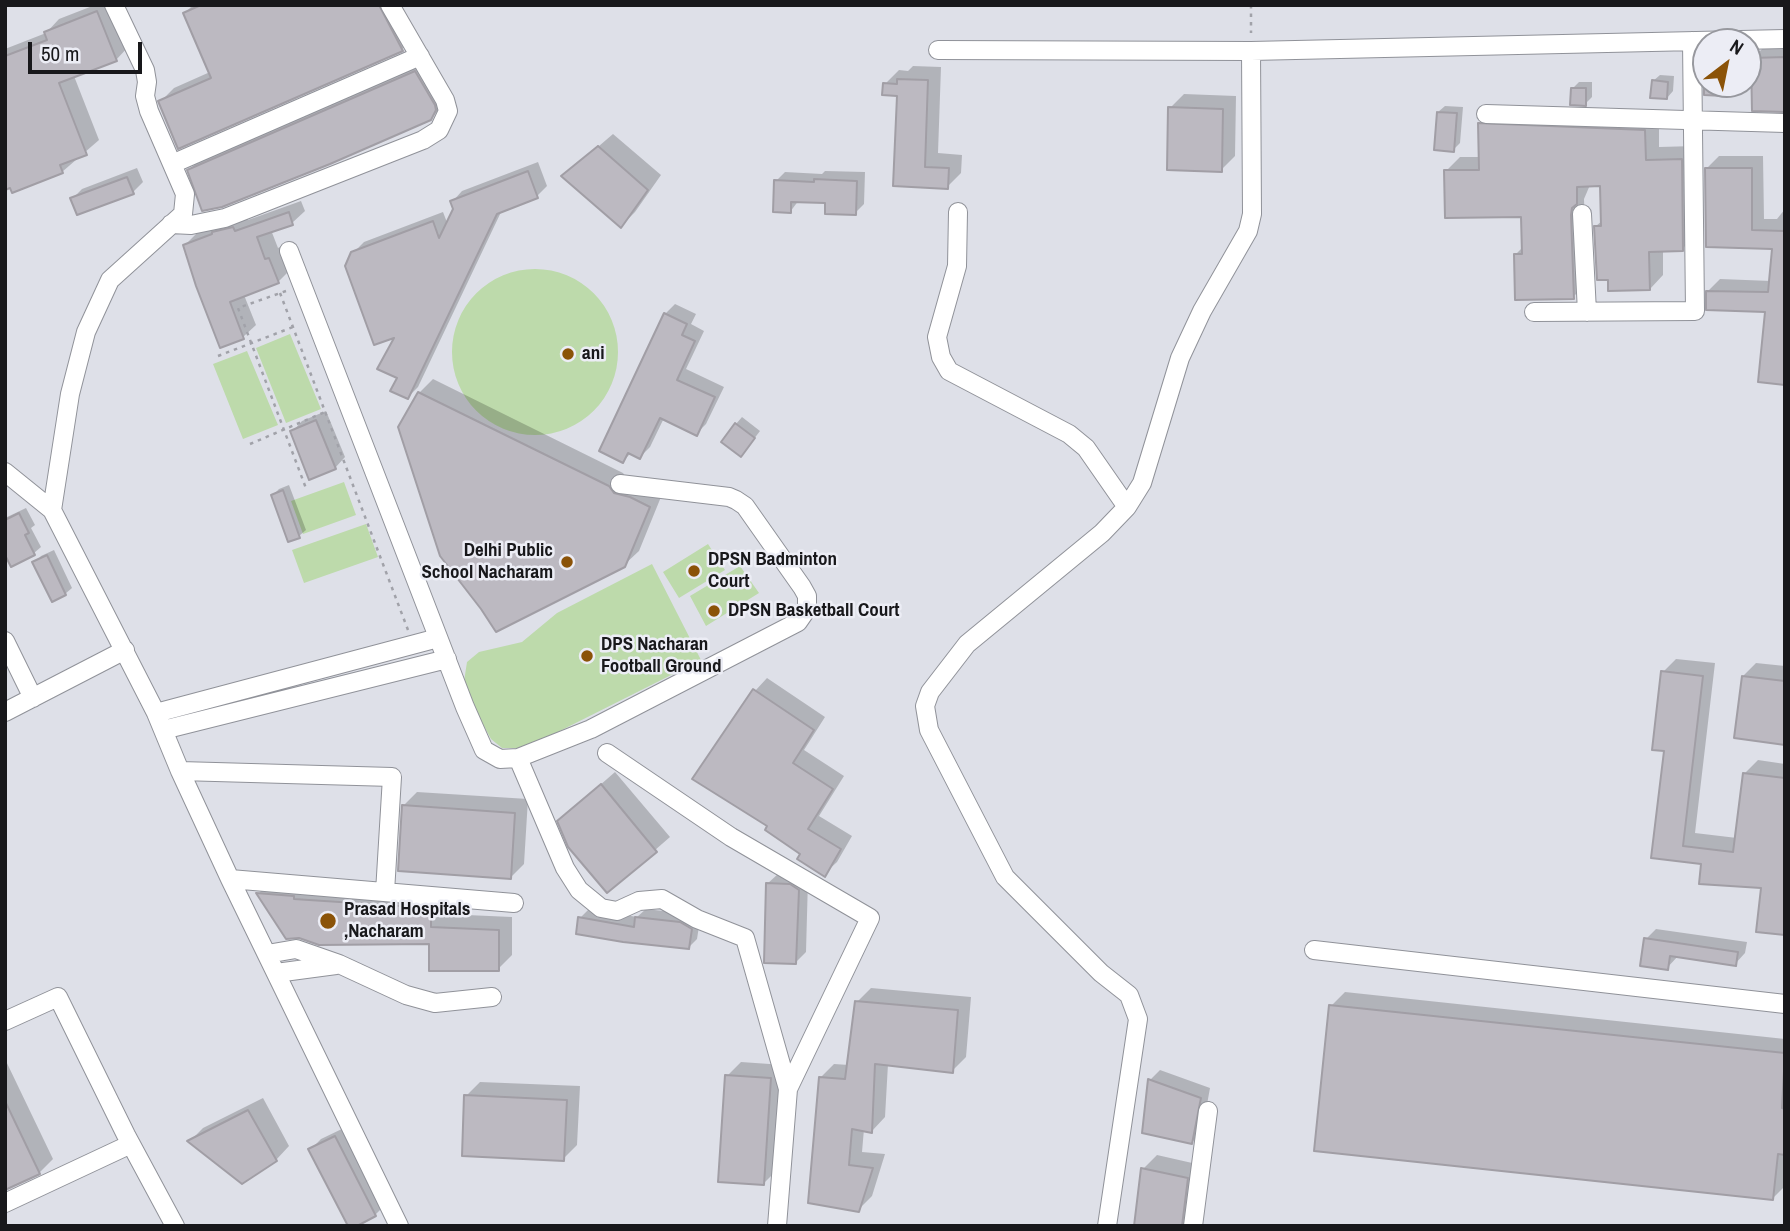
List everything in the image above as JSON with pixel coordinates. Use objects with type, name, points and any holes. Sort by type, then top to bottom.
[{"type":"street","points":[[52,510],[70,394],[86,332],[110,280],[183,214],[185,194],[149,111],[145,96],[145,70],[114,5]]},
{"type":"street","points":[[171,223],[191,225],[225,218],[423,140],[439,130],[448,111],[445,100],[390,5]]},
{"type":"street","points":[[1762,39],[1785,39]]},
{"type":"street","points":[[938,50],[1251,51],[1692,41]]},
{"type":"street","points":[[1107,1226],[1138,1019],[1129,995],[1101,972],[1005,877],[929,730],[925,706],[930,692],[967,644],[1102,533],[1127,507],[1142,483],[1180,358],[1202,311],[1248,231],[1252,214],[1251,51]]},
{"type":"street","points":[[172,164],[420,56]]},
{"type":"street","points":[[1534,312],[1695,311],[1694,98]]},
{"type":"street","points":[[1486,114],[1785,123]]},
{"type":"street","points":[[958,212],[957,266],[937,337],[941,357],[949,371],[1069,434],[1086,448],[1127,507]]},
{"type":"street","points":[[1582,214],[1587,312]]},
{"type":"street","points":[[289,251],[484,750],[500,758],[518,758],[590,729],[798,622],[807,609],[807,596],[802,587],[745,506],[729,497],[620,484]]},
{"type":"street","points":[[5,472],[52,510],[156,713],[230,878],[399,1226]]},
{"type":"street","points":[[156,713],[438,638]]},
{"type":"street","points":[[5,641],[33,698]]},
{"type":"street","points":[[5,712],[125,650]]},
{"type":"street","points":[[163,730],[447,659]]},
{"type":"street","points":[[607,752],[731,837],[870,918],[788,1089]]},
{"type":"street","points":[[518,758],[565,868],[579,890],[601,908],[617,911],[639,901],[662,899],[697,919],[745,938],[788,1089],[777,1226]]},
{"type":"street","points":[[180,771],[392,777],[385,892]]},
{"type":"street","points":[[230,878],[514,903]]},
{"type":"street","points":[[267,954],[296,948],[339,964],[406,995],[435,1003],[492,996]]},
{"type":"street","points":[[1314,950],[1785,1004]]},
{"type":"street","points":[[276,974],[339,964]]},
{"type":"street","points":[[5,1021],[58,997],[174,1226]]},
{"type":"street","points":[[1193,1226],[1208,1111]]},
{"type":"street","points":[[5,1203],[131,1144]]},
{"type":"path","points":[[1251,5],[1251,51]]},
{"type":"path","points":[[302,285],[238,309],[307,491]]},
{"type":"path","points":[[280,292],[413,645]]},
{"type":"path","points":[[218,356],[293,327]]},
{"type":"path","points":[[250,444],[326,412]]},
{"type":"green space","points":[[535,269],[567,276],[581,283],[593,294],[604,306],[611,320],[618,352],[611,384],[604,398],[593,410],[581,421],[567,428],[535,435],[503,428],[489,421],[477,410],[466,398],[459,384],[452,352],[459,320],[466,306],[477,294],[489,283],[503,276]]},
{"type":"green space","points":[[290,334],[321,409],[286,423],[256,348]]},
{"type":"green space","points":[[247,351],[278,425],[243,439],[213,364]]},
{"type":"green space","points":[[344,482],[356,515],[303,534],[291,501]]},
{"type":"green space","points":[[366,524],[378,557],[304,583],[292,550]]},
{"type":"green space","name":"DPSN Badminton Court","points":[[708,544],[725,570],[679,598],[663,572]]},
{"type":"green space","name":"DPS Nacharan Football Ground","points":[[652,564],[701,660],[526,748],[502,748],[491,739],[463,688],[467,662],[479,652],[522,642],[557,613]]},
{"type":"green space","name":"DPSN Basketball Court","points":[[740,566],[759,593],[706,626],[690,596]]},
{"type":"building","points":[[201,5],[379,5],[403,51],[178,149],[158,101],[211,78],[183,13]]},
{"type":"building","points":[[97,11],[117,61],[59,83],[87,155],[60,165],[63,173],[12,193],[10,188],[5,190],[5,56],[47,40],[44,32]]},
{"type":"building","points":[[1785,57],[1785,112],[1752,111],[1752,98],[1762,98],[1762,58]]},
{"type":"building","points":[[415,71],[435,105],[436,110],[431,120],[222,207],[202,211],[187,170]]},
{"type":"building","points":[[897,79],[928,80],[925,167],[949,168],[948,189],[893,186],[897,96],[882,95],[883,83],[897,84]]},
{"type":"building","points":[[1652,80],[1668,82],[1667,99],[1650,98]]},
{"type":"building","points":[[1571,88],[1586,88],[1586,106],[1570,105]]},
{"type":"building","points":[[1168,107],[1223,109],[1222,172],[1167,170]]},
{"type":"building","points":[[1437,112],[1457,113],[1454,152],[1434,150]]},
{"type":"building","points":[[1478,123],[1645,130],[1646,160],[1682,159],[1683,251],[1649,252],[1650,290],[1608,291],[1608,280],[1597,280],[1594,226],[1601,226],[1600,186],[1577,187],[1577,204],[1572,208],[1571,215],[1574,299],[1515,300],[1514,254],[1522,254],[1521,217],[1445,218],[1444,170],[1479,170]]},
{"type":"building","points":[[598,146],[648,190],[621,228],[561,176]]},
{"type":"building","points":[[1705,168],[1752,168],[1752,230],[1785,231],[1785,385],[1758,382],[1765,312],[1706,310],[1706,291],[1768,292],[1772,249],[1706,247]]},
{"type":"building","points":[[528,171],[538,198],[497,214],[408,399],[390,391],[397,378],[377,369],[394,338],[374,345],[345,266],[351,252],[433,221],[439,238],[453,209],[450,201]]},
{"type":"building","points":[[127,177],[134,194],[77,215],[70,198]]},
{"type":"building","points":[[814,179],[857,181],[856,215],[825,214],[825,203],[791,202],[791,213],[773,212],[774,180],[814,182]]},
{"type":"building","points":[[289,212],[293,225],[257,237],[265,259],[269,258],[279,283],[230,302],[244,339],[220,348],[183,245],[212,232],[233,227],[235,231]]},
{"type":"building","points":[[664,313],[687,324],[682,335],[695,341],[677,380],[715,397],[697,436],[660,418],[640,459],[628,453],[623,463],[599,451]]},
{"type":"building","points":[[418,392],[609,486],[614,493],[650,507],[625,567],[496,632],[440,556],[398,427]]},
{"type":"building","points":[[316,420],[336,469],[309,480],[290,431]]},
{"type":"building","points":[[735,423],[755,438],[741,457],[721,442]]},
{"type":"building","points":[[283,490],[300,538],[288,542],[271,495]]},
{"type":"building","points":[[19,513],[29,533],[25,535],[35,555],[11,567],[5,555],[5,520]]},
{"type":"building","points":[[47,555],[66,595],[52,602],[32,562]]},
{"type":"building","points":[[1661,671],[1703,676],[1683,846],[1733,852],[1743,773],[1785,778],[1785,935],[1756,932],[1761,888],[1699,884],[1701,864],[1651,858],[1664,751],[1652,750]]},
{"type":"building","points":[[1742,676],[1785,681],[1785,745],[1734,738]]},
{"type":"building","points":[[753,689],[814,730],[793,763],[833,789],[808,829],[841,849],[825,877],[797,859],[800,854],[765,830],[767,826],[692,779]]},
{"type":"building","points":[[601,784],[657,852],[607,893],[568,847],[557,821]]},
{"type":"building","points":[[402,805],[515,813],[511,879],[398,871]]},
{"type":"building","points":[[766,883],[790,884],[799,890],[796,964],[764,963]]},
{"type":"building","points":[[256,893],[294,896],[294,899],[431,908],[431,927],[499,930],[499,971],[429,971],[429,944],[319,945],[299,938],[286,939]]},
{"type":"building","points":[[578,917],[634,927],[635,917],[680,922],[692,929],[689,949],[576,934]]},
{"type":"building","points":[[1644,938],[1738,952],[1736,966],[1670,956],[1668,970],[1640,966]]},
{"type":"building","points":[[855,1001],[958,1010],[953,1073],[875,1064],[872,1133],[852,1129],[849,1165],[873,1168],[859,1212],[808,1203],[819,1077],[845,1079]]},
{"type":"building","points":[[1329,1005],[1785,1053],[1782,1108],[1785,1109],[1785,1155],[1778,1154],[1773,1200],[1314,1151]]},
{"type":"building","points":[[725,1075],[771,1078],[764,1185],[718,1182]]},
{"type":"building","points":[[1148,1079],[1201,1098],[1192,1144],[1142,1133]]},
{"type":"building","points":[[464,1095],[567,1100],[564,1161],[462,1156]]},
{"type":"building","points":[[5,1101],[40,1174],[5,1190]]},
{"type":"building","points":[[248,1110],[277,1161],[242,1184],[187,1141]]},
{"type":"building","points":[[335,1136],[376,1216],[357,1226],[348,1226],[308,1149]]},
{"type":"building","points":[[1141,1168],[1188,1178],[1182,1226],[1134,1226]]},
{"type":"place","name":"ani","points":[[568,354]]},
{"type":"place","name":"Delhi Public School Nacharam","points":[[567,562]]},
{"type":"place","name":"DPSN Badminton Court","points":[[694,571]]},
{"type":"place","name":"DPSN Basketball Court","points":[[714,611]]},
{"type":"place","name":"DPS Nacharan Football Ground","points":[[587,656]]},
{"type":"place","name":"Prasad Hospitals ,Nacharam","points":[[328,921]]}]
